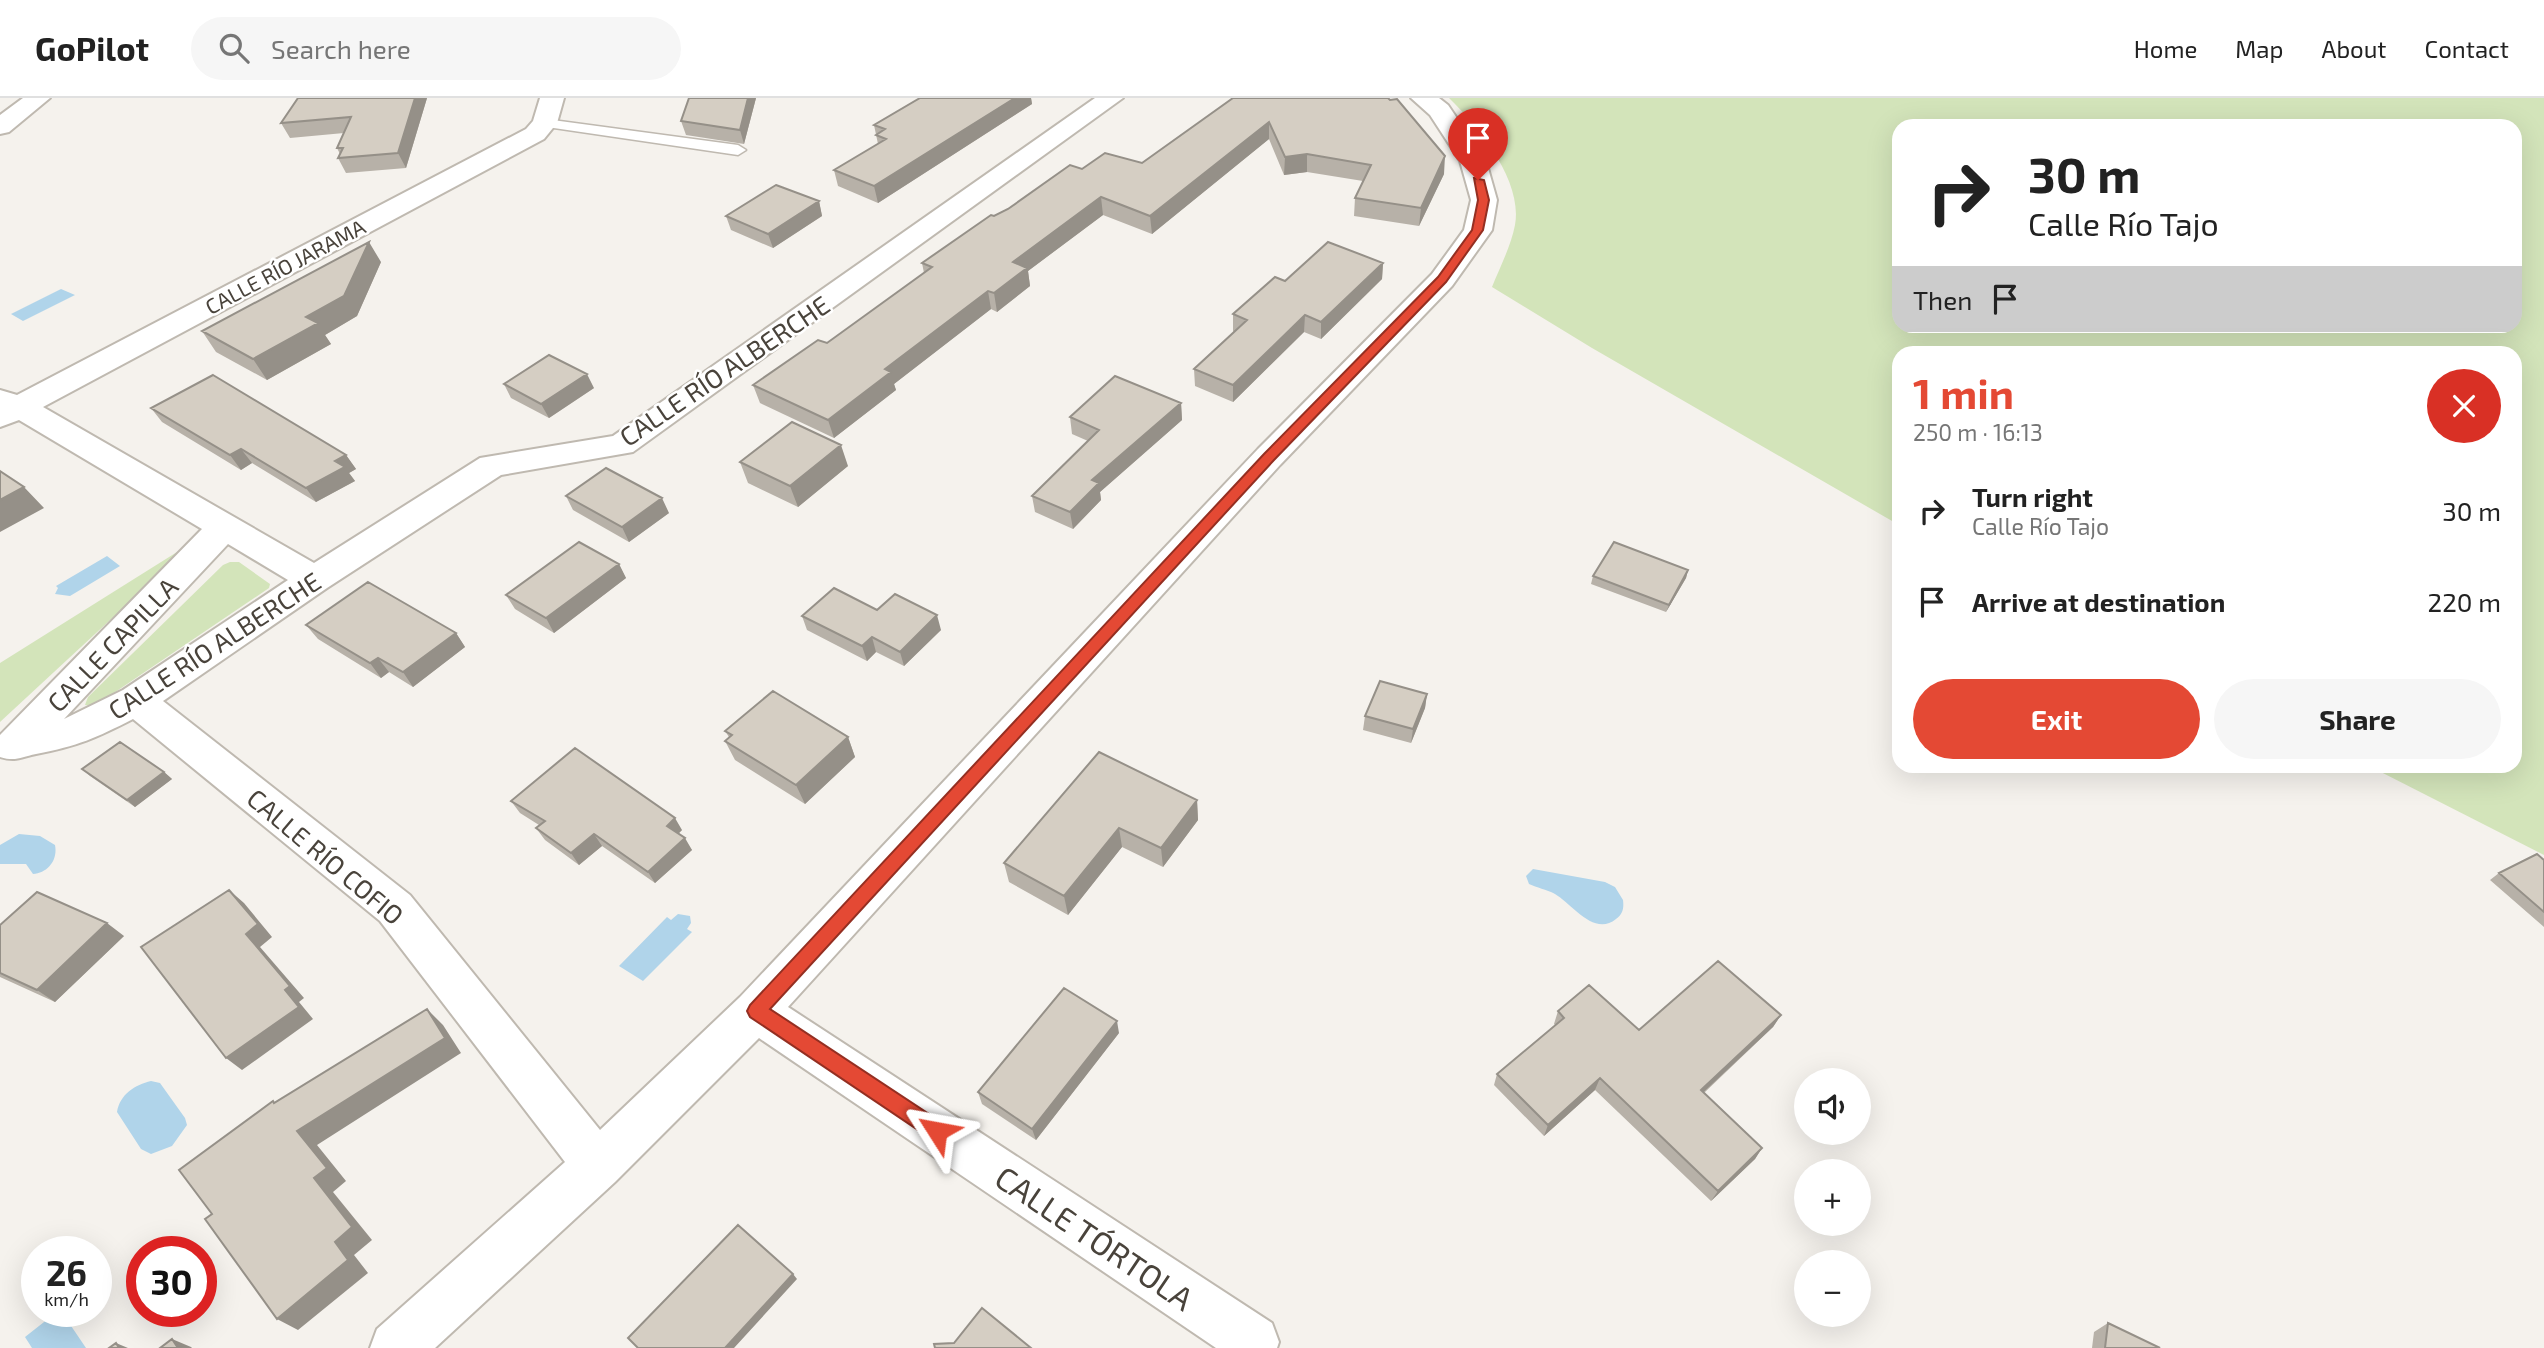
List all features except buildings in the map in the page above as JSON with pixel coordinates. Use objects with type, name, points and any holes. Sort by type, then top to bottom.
[{"type":"street","points":[[0,127],[38,98]]},
{"type":"street","name":"CALLE RÍO ALBERCHE","points":[[9,751],[74,732],[136,700],[315,579],[492,466],[622,445],[1111,98]]},
{"type":"street","points":[[396,1348],[598,1165],[756,1011],[1269,457],[1442,280],[1478,230],[1484,200],[1473,161],[1439,110],[1423,98]]},
{"type":"street","name":"CALLE RÍO JARAMA","points":[[7,408],[535,134],[548,111]]},
{"type":"street","points":[[7,408],[315,579]]},
{"type":"street","name":"CALLE CAPILLA","points":[[9,751],[224,527]]},
{"type":"street","name":"CALLE RÍO COFIO","points":[[136,700],[395,908],[598,1165]]},
{"type":"street","name":"CALLE TÓRTOLA","points":[[756,1011],[1253,1342],[1249,1348]]},
{"type":"lane","points":[[548,111],[738,150]]},
{"type":"green space","points":[[1449,98],[2544,98],[2544,855],[2383,773],[2522,773],[2522,346],[1892,346],[1892,521],[1592,348],[1492,287],[1511,241],[1516,208],[1506,173],[1473,124]]},
{"type":"green space","points":[[193,542],[189,547],[0,722],[0,663]]},
{"type":"green space","points":[[239,562],[270,584],[269,588],[99,703],[94,706],[85,705],[88,697],[223,565]]},
{"type":"water","points":[[61,289],[75,295],[23,321],[11,314]]},
{"type":"water","points":[[107,556],[120,566],[70,596],[55,594],[58,588],[56,586]]},
{"type":"water","points":[[19,834],[40,836],[55,845],[55,856],[51,865],[33,874],[26,864],[0,864],[0,845]]},
{"type":"water","points":[[1533,869],[1605,882],[1615,887],[1623,900],[1622,913],[1608,924],[1592,922],[1555,894],[1529,884],[1526,876]]},
{"type":"water","points":[[678,914],[690,916],[691,923],[687,929],[692,932],[643,981],[619,966],[667,917],[671,920]]},
{"type":"water","points":[[151,1081],[160,1083],[185,1118],[187,1125],[172,1146],[151,1154],[141,1149],[117,1112],[121,1100],[129,1091]]},
{"type":"water","points":[[38,1327],[72,1327],[86,1348],[32,1348],[25,1337]]},
{"type":"route","points":[[937,1131],[756,1011],[1269,457],[1442,280],[1478,230],[1484,200],[1478,180]]}]
